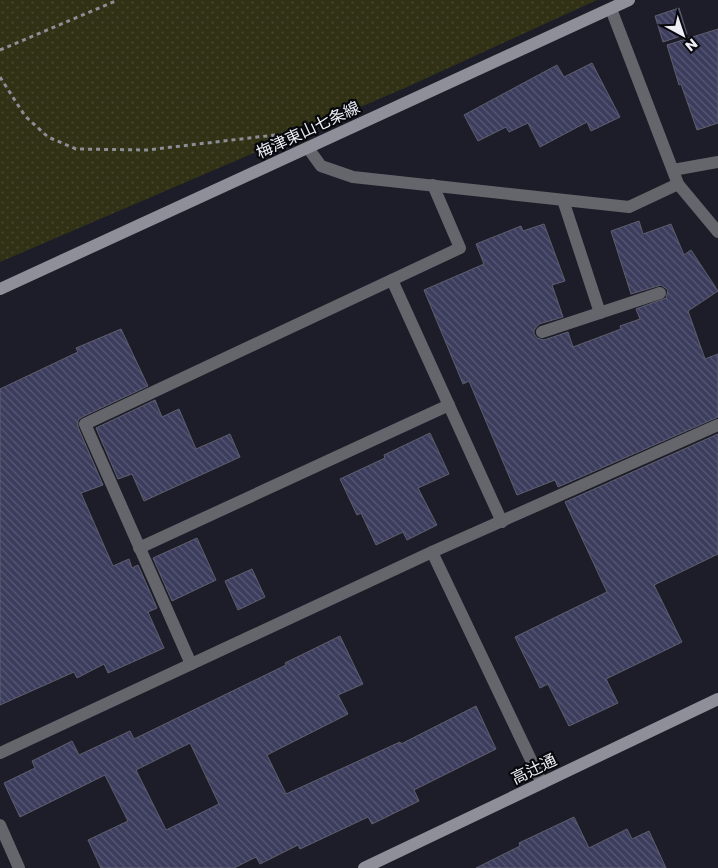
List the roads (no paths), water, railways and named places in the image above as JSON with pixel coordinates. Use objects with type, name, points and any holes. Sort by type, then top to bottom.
[{"type":"main road","name":"梅津東山七条線","points":[[0,289],[629,0]]},
{"type":"main road","name":"高辻通","points":[[364,868],[718,699]]},
{"type":"street","points":[[611,9],[678,184],[718,232]]},
{"type":"street","points":[[308,148],[321,166],[353,177],[629,207],[678,184]]},
{"type":"street","points":[[673,170],[718,162]]},
{"type":"street","points":[[191,664],[85,424],[460,248],[433,185]]},
{"type":"street","points":[[563,200],[600,313]]},
{"type":"street","points":[[392,280],[502,522]]},
{"type":"street","points":[[542,332],[660,293]]},
{"type":"street","points":[[139,548],[449,405]]},
{"type":"street","points":[[0,753],[432,552],[718,426]]},
{"type":"street","points":[[432,552],[542,783]]},
{"type":"street","points":[[0,825],[19,868]]}]
